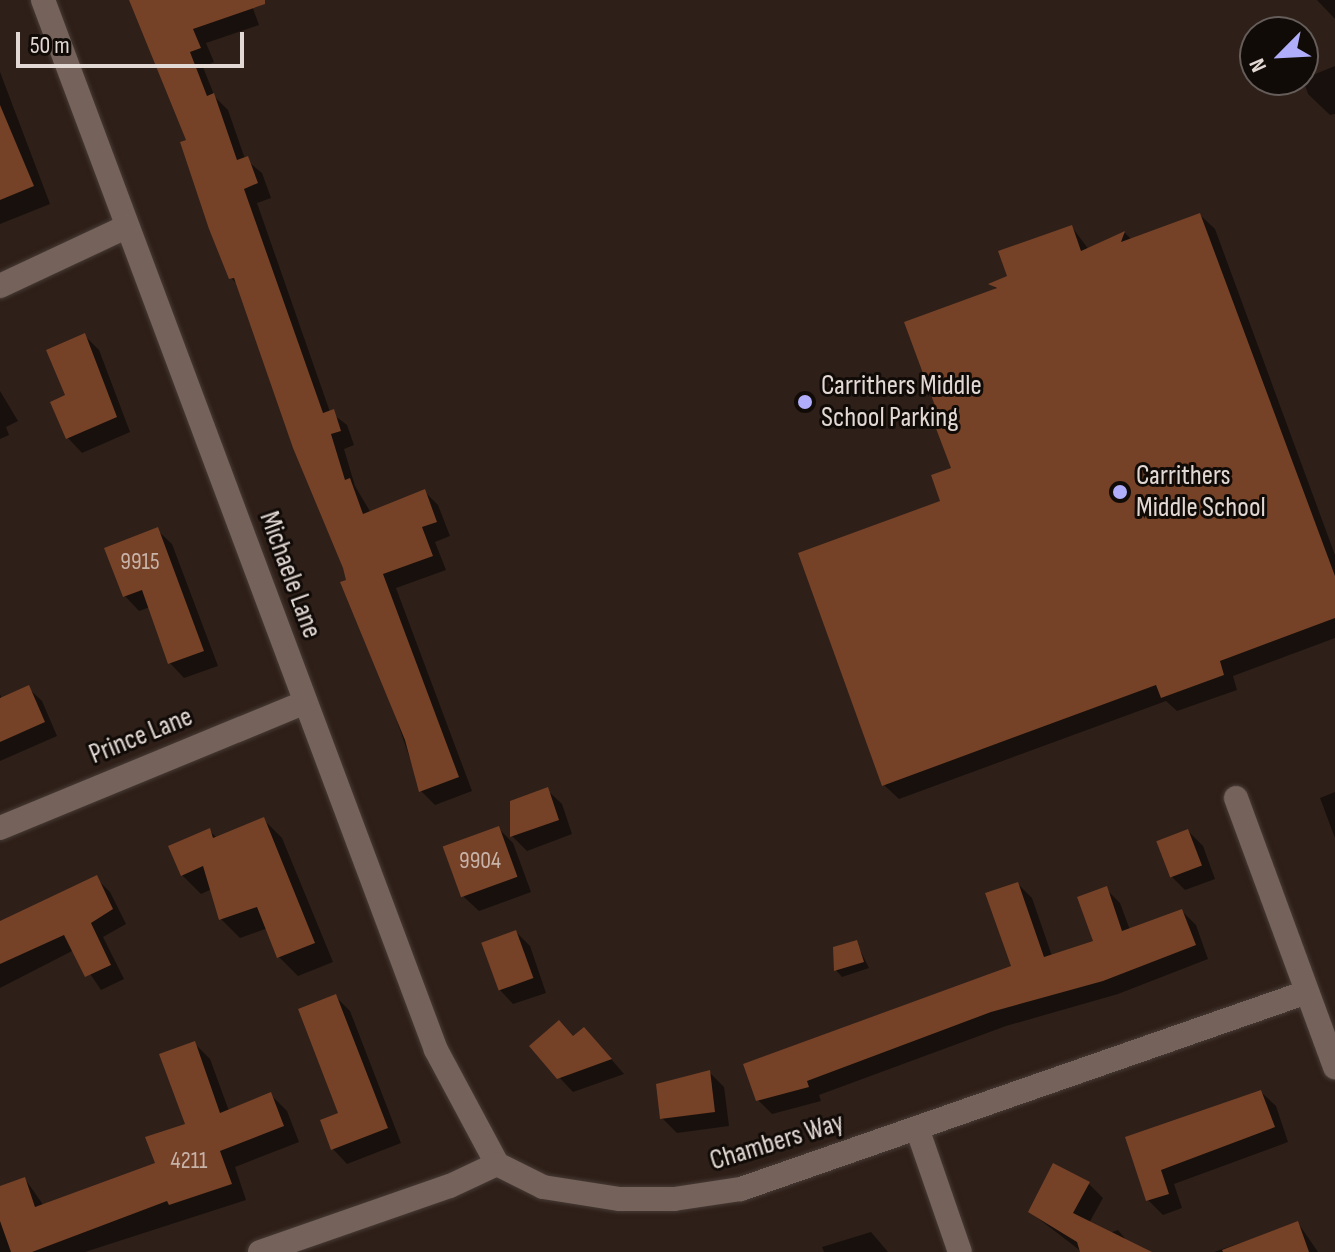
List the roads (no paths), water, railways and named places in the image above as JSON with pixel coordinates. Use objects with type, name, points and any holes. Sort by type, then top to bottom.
[{"type":"street","name":"Michaele Lane","points":[[43,0],[436,1050],[497,1164]]},
{"type":"street","points":[[0,286],[126,227]]},
{"type":"street","name":"Prince Lane","points":[[0,828],[305,702]]},
{"type":"street","points":[[1236,798],[1335,1067]]},
{"type":"street","name":"Chambers Way","points":[[497,1164],[543,1187],[620,1199],[674,1199],[741,1189],[1307,992]]},
{"type":"street","points":[[917,1128],[960,1252]]},
{"type":"street","points":[[260,1252],[450,1186],[497,1164]]},
{"type":"place","name":"Carrithers Middle School Parking","points":[[805,402]]},
{"type":"place","name":"Carrithers Middle School","points":[[1120,492]]}]
